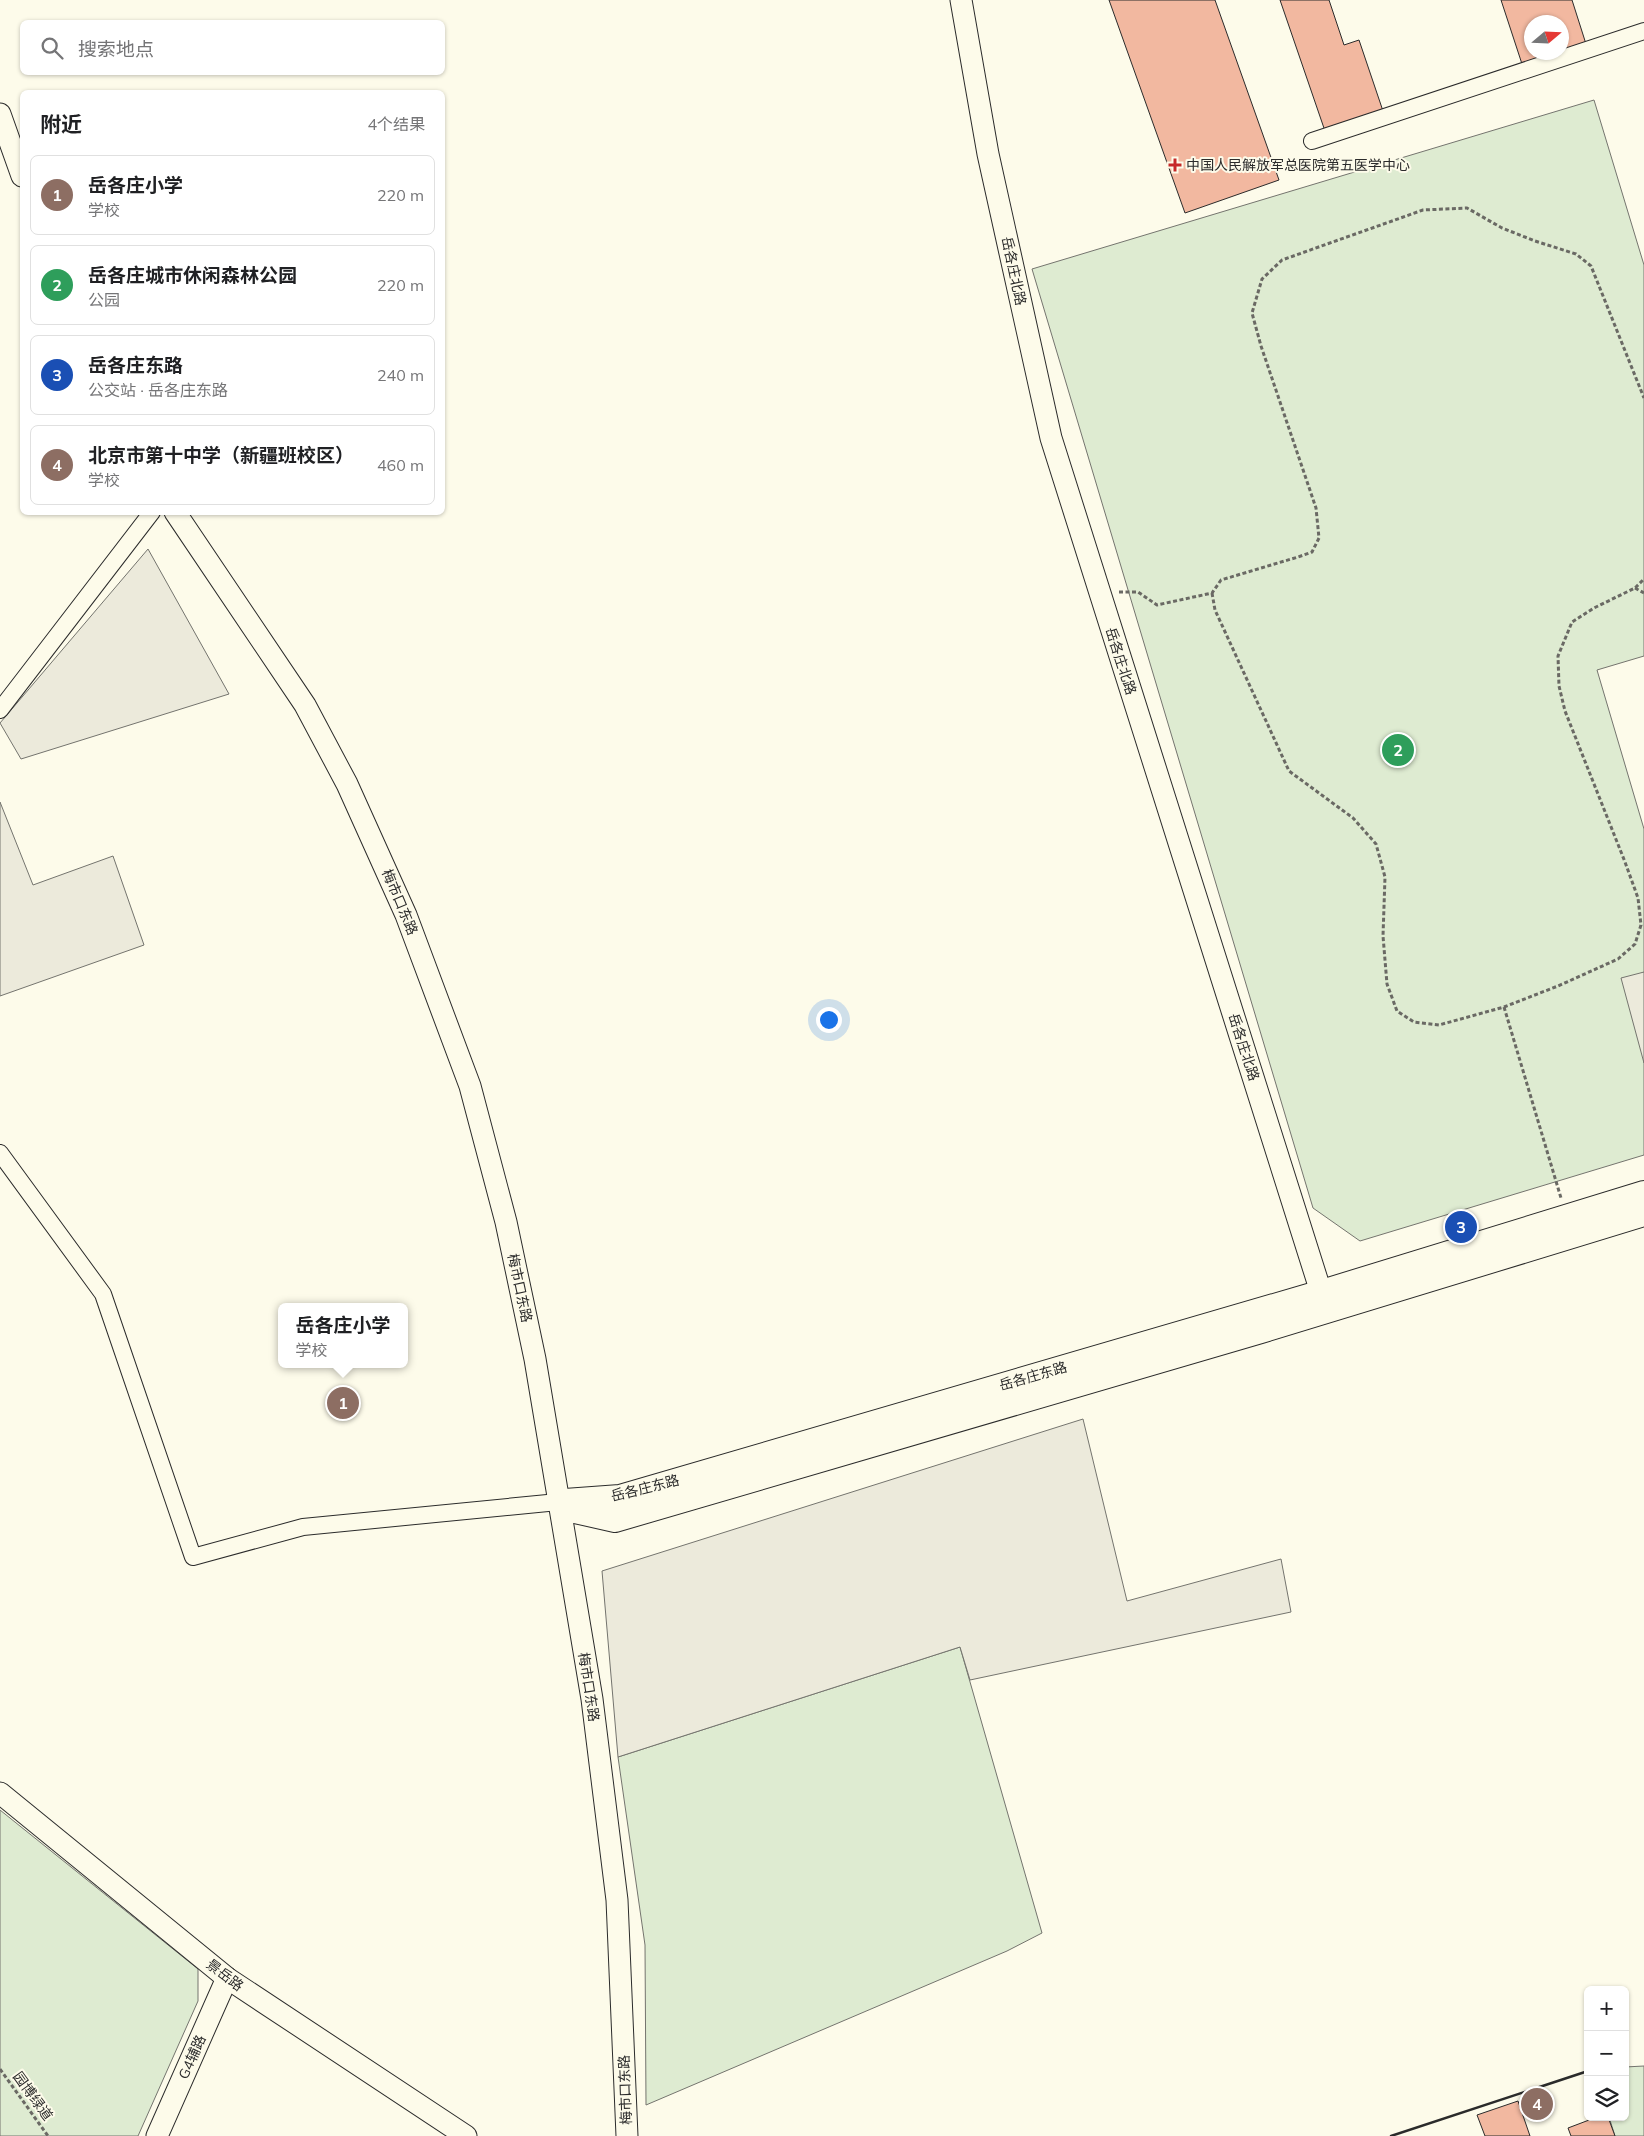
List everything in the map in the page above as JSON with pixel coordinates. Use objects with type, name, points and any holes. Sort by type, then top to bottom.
[{"type":"main road","name":"岳各庄东路","points":[[1324,1301],[1566,1217],[1644,1193]]},
{"type":"main road","name":"岳各庄东路","points":[[558,1502],[620,1497],[1644,1214]]},
{"type":"street","name":"岳各庄北路","points":[[961,0],[988,154],[1050,438],[1324,1301]]},
{"type":"street","points":[[1312,141],[1644,31]]},
{"type":"street","points":[[0,114],[20,170]]},
{"type":"street","points":[[0,710],[150,515]]},
{"type":"street","name":"梅市口东路","points":[[177,515],[305,705],[347,784],[406,915],[470,1086],[506,1222],[535,1359],[592,1699],[617,1900],[627,2136]]},
{"type":"street","points":[[0,1153],[103,1294],[193,1557],[303,1527],[558,1502]]},
{"type":"street","name":"景岳路","points":[[0,1793],[227,1978],[466,2136]]},
{"type":"street","name":"G4辅路","points":[[156,2136],[227,1978]]},
{"type":"path","points":[[1100,593],[1138,592],[1157,605],[1212,593],[1221,580],[1312,552],[1319,538],[1316,508],[1261,346],[1252,313],[1262,278],[1282,260],[1423,210],[1467,208],[1502,228],[1576,254],[1591,266],[1644,398]]},
{"type":"path","points":[[1212,593],[1215,610],[1289,771],[1353,818],[1376,844],[1385,876],[1383,936],[1388,984],[1397,1011],[1414,1022],[1439,1024],[1504,1007],[1558,986],[1618,959],[1635,944],[1641,925],[1638,898],[1565,712],[1558,686],[1558,656],[1572,622],[1594,608],[1635,588],[1644,579]]},
{"type":"path","points":[[1635,588],[1644,593]]},
{"type":"path","points":[[1504,1007],[1566,1217]]},
{"type":"path","name":"园博绿道","points":[[0,2069],[48,2136]]},
{"type":"green space","points":[[1594,100],[1644,265],[1644,656],[1597,670],[1644,829],[1644,1155],[1360,1241],[1313,1208],[1032,269]]},
{"type":"green space","points":[[960,1647],[1042,1933],[1007,1951],[646,2105],[645,1945],[618,1757]]},
{"type":"green space","points":[[0,1810],[198,1969],[198,2001],[138,2136],[0,2136]]},
{"type":"green space","points":[[1644,2066],[1644,2136],[1615,2136],[1610,2121],[1629,2121],[1629,2067]]},
{"type":"shaded area","points":[[148,549],[229,694],[21,759],[0,723]]},
{"type":"shaded area","points":[[0,802],[33,885],[113,856],[144,945],[0,996]]},
{"type":"shaded area","points":[[1644,972],[1644,1063],[1621,978]]},
{"type":"shaded area","points":[[1083,1419],[1127,1601],[1281,1559],[1291,1612],[970,1680],[960,1647],[618,1757],[602,1571]]},
{"type":"building","points":[[1109,0],[1215,0],[1279,180],[1185,213]]},
{"type":"building","points":[[1280,0],[1329,0],[1344,45],[1359,40],[1384,114],[1326,134]]},
{"type":"building","points":[[1501,0],[1572,0],[1586,44],[1569,50],[1569,15],[1524,15],[1524,60],[1534,60],[1522,64]]},
{"type":"building","points":[[1518,2101],[1530,2136],[1485,2136],[1477,2115]]},
{"type":"building","points":[[1586,2121],[1609,2121],[1615,2136],[1571,2136],[1568,2128]]},
{"type":"wall","points":[[1391,2136],[1584,2072]]},
{"type":"place","name":"中国人民解放军总医院第五医学中心","points":[[1175,165]]},
{"type":"place","name":"岳各庄城市休闲森林公园","points":[[1398,750]]},
{"type":"place","name":"岳各庄东路","points":[[1461,1227]]},
{"type":"place","name":"岳各庄小学","points":[[343,1403]]},
{"type":"place","name":"北京市第十中学（新疆班校区）","points":[[1537,2104]]}]
